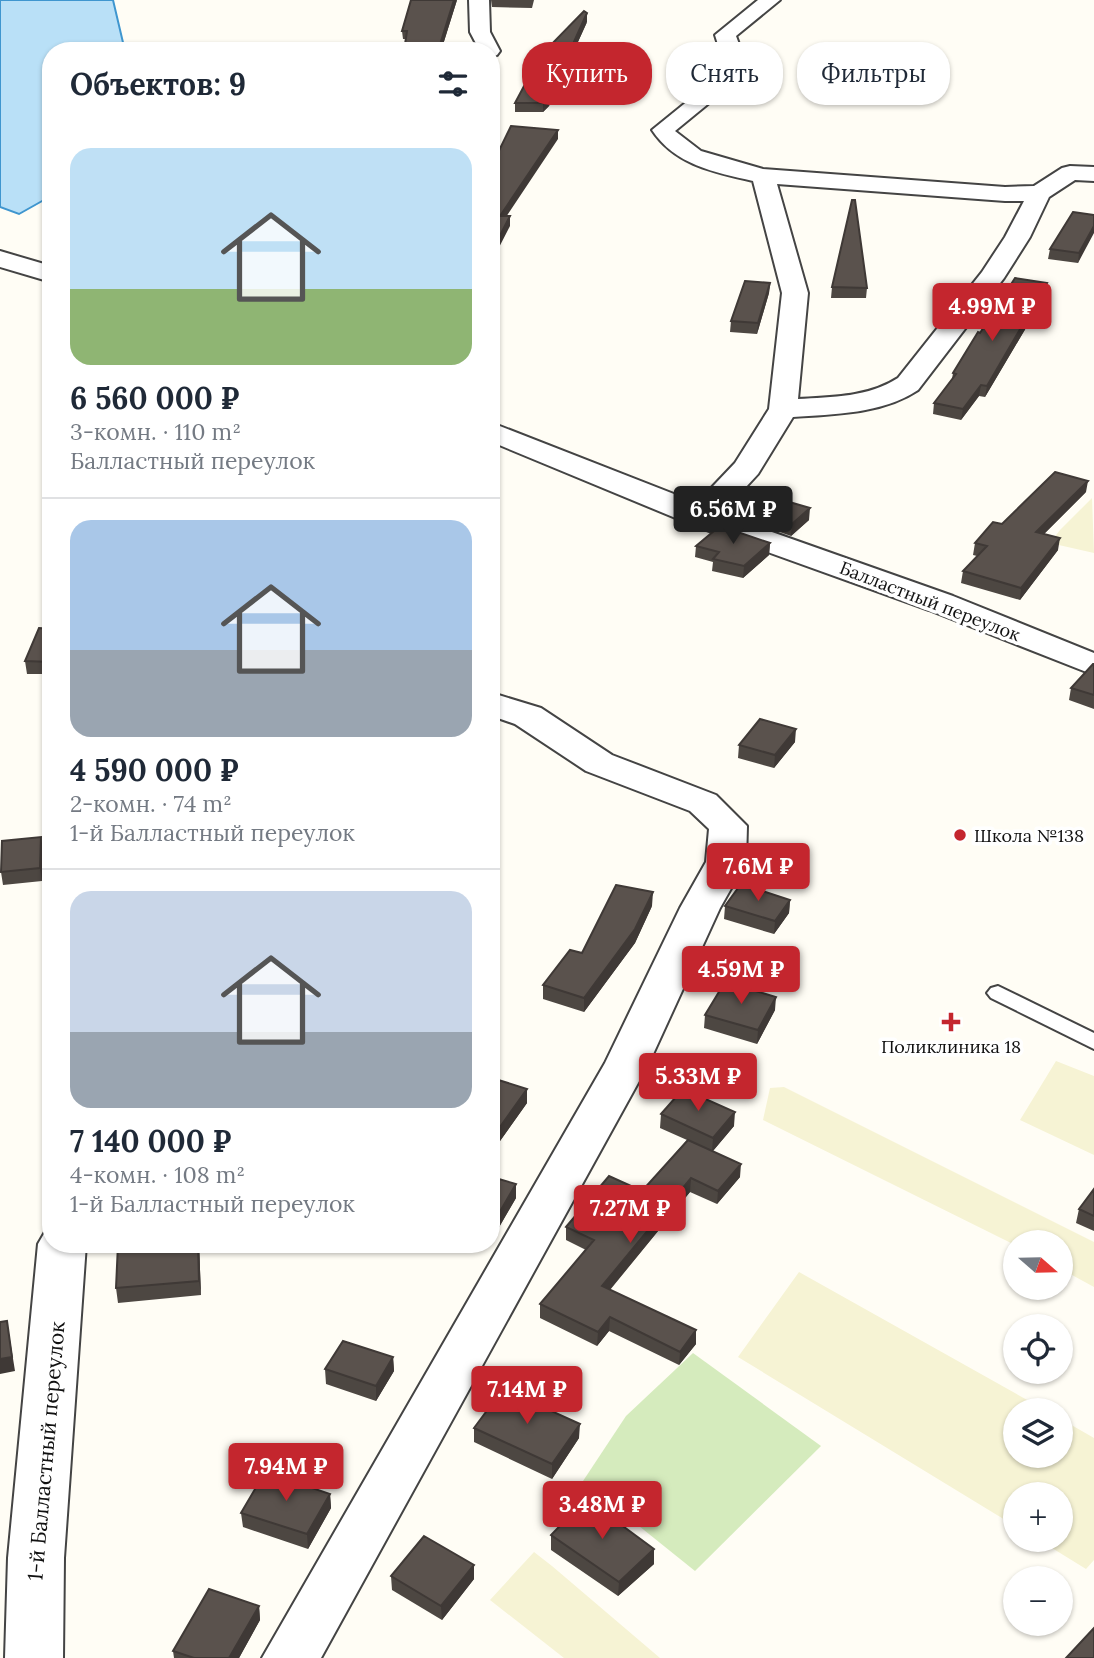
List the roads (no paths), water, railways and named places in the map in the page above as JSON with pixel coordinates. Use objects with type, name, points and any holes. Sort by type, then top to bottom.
[{"type":"street","points":[[479,0],[480,32],[486,42]]},
{"type":"street","points":[[770,0],[725,35],[737,66],[736,72],[663,130],[667,140],[686,152],[763,176],[987,194],[1039,193],[1070,173],[1094,174]]},
{"type":"street","points":[[701,517],[747,468],[783,409],[795,293],[763,176]]},
{"type":"street","points":[[783,409],[880,398],[906,387],[994,276],[1024,229],[1039,193]]},
{"type":"street","points":[[0,259],[42,271]]},
{"type":"street","name":"Балластный переулок","points":[[500,435],[701,517],[941,603],[1094,665]]},
{"type":"street","points":[[291,1658],[627,1063],[700,908],[726,862],[727,826],[703,803],[599,763],[528,716],[500,707]]},
{"type":"street","name":"1-й Балластный переулок","points":[[34,1658],[36,1558],[61,1253]]},
{"type":"lane","points":[[998,993],[1094,1042]]},
{"type":"water","points":[[0,0],[113,0],[123,42],[42,42],[42,201],[19,214],[0,207]]},
{"type":"place","name":"Школа №138","points":[[960,835]]},
{"type":"place","name":"Поликлиника 18","points":[[951,1022]]}]
